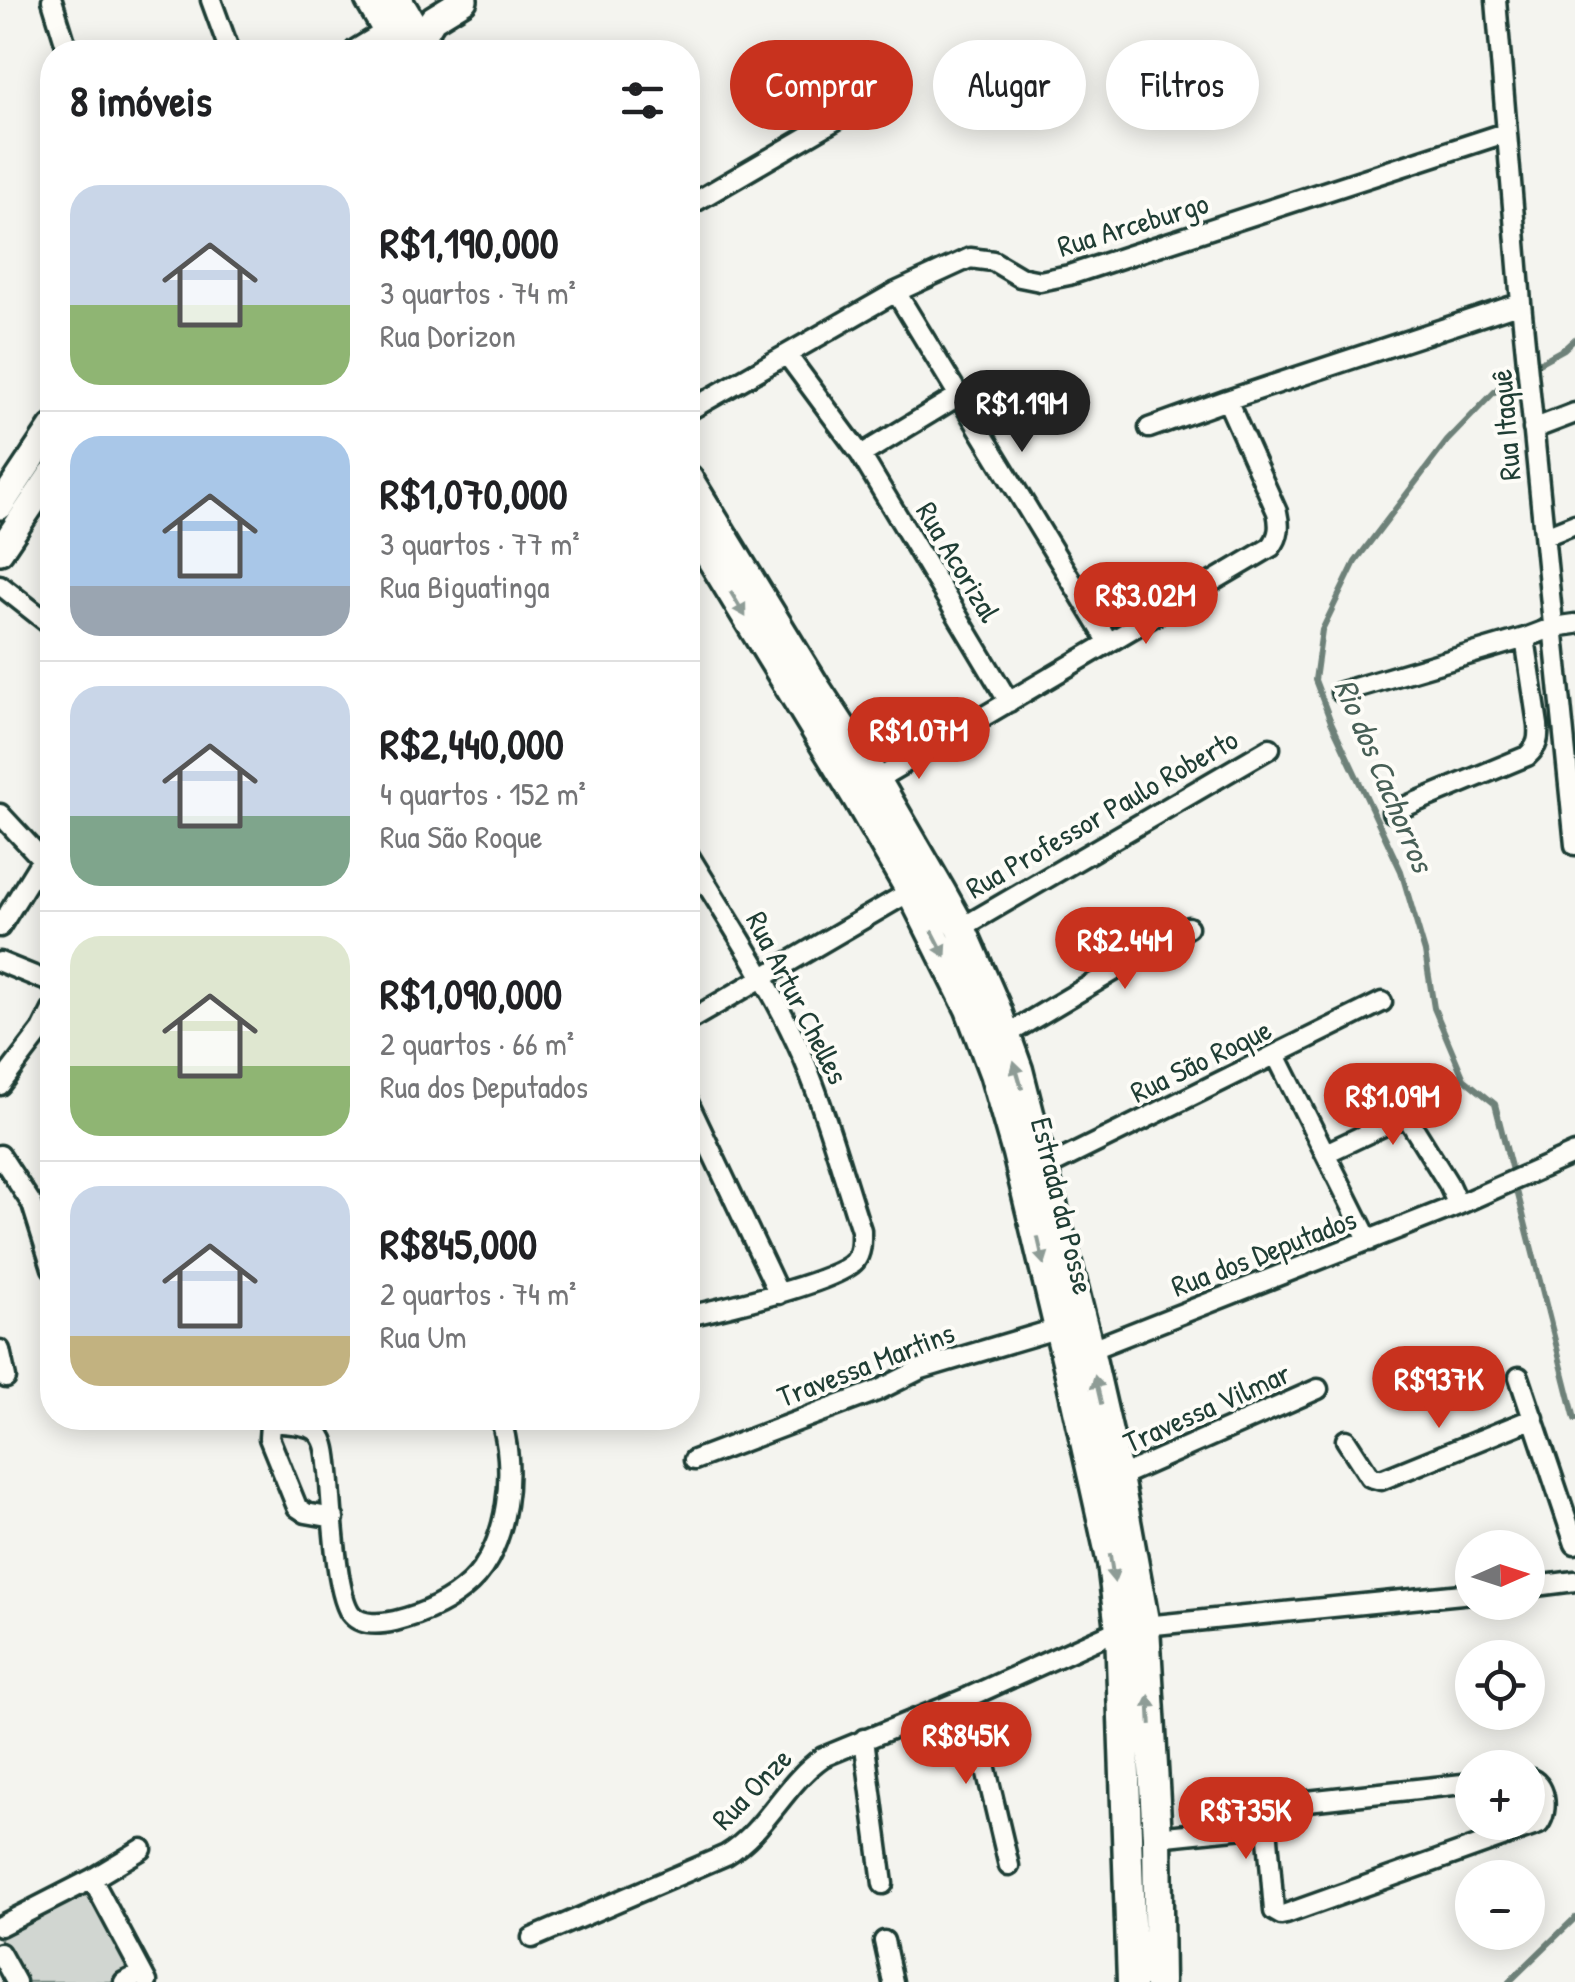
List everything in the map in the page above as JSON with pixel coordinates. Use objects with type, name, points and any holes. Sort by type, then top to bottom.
[{"type":"main road","points":[[370,0],[408,36],[464,0]]},
{"type":"main road","points":[[0,506],[40,446]]},
{"type":"main road","points":[[0,551],[40,492]]},
{"type":"main road","name":"Estrada da Posse","points":[[700,500],[876,780],[961,928],[1018,1070],[1118,1477],[1157,1837],[1159,1982]]},
{"type":"main road","name":"Estrada da Posse","points":[[700,540],[912,891],[970,1009],[1018,1153],[1112,1563],[1133,1627],[1132,1982]]},
{"type":"street","points":[[52,0],[64,40]]},
{"type":"street","points":[[211,0],[226,40]]},
{"type":"street","name":"Rua Itaquê","points":[[1496,0],[1505,133],[1575,845]]},
{"type":"street","points":[[700,199],[819,130]]},
{"type":"street","name":"Rua Arceburgo","points":[[700,404],[896,292],[970,258],[992,261],[1020,277],[1040,282],[1505,133]]},
{"type":"street","points":[[896,292],[1108,642]]},
{"type":"street","points":[[1149,428],[1521,303]]},
{"type":"street","name":"Rua Acorizal","points":[[787,355],[861,455],[1009,702]]},
{"type":"street","points":[[861,455],[958,396]]},
{"type":"street","points":[[876,780],[1271,548],[1277,540],[1277,512],[1227,400]]},
{"type":"street","points":[[1533,429],[1575,414]]},
{"type":"street","points":[[1544,536],[1575,524]]},
{"type":"street","points":[[0,584],[40,616]]},
{"type":"street","points":[[1341,692],[1575,624]]},
{"type":"street","points":[[1392,812],[1534,750],[1538,725],[1525,638]]},
{"type":"street","name":"Rua Professor Paulo Roberto","points":[[961,928],[1270,748]]},
{"type":"street","points":[[0,814],[40,855]]},
{"type":"street","points":[[0,928],[40,872]]},
{"type":"street","name":"Rua Artur Chelles","points":[[700,874],[764,978],[801,1054],[861,1230],[860,1251],[850,1266],[779,1294]]},
{"type":"street","points":[[700,1014],[912,891]]},
{"type":"street","points":[[1006,1035],[1188,927]]},
{"type":"street","points":[[0,962],[40,978]]},
{"type":"street","name":"Rua São Roque","points":[[1043,1169],[1382,1002]]},
{"type":"street","points":[[0,1085],[40,1042]]},
{"type":"street","points":[[1276,1056],[1370,1241]]},
{"type":"street","points":[[1326,1154],[1407,1117],[1458,1205]]},
{"type":"street","points":[[700,1127],[779,1294],[700,1313]]},
{"type":"street","name":"Rua dos Deputados","points":[[1089,1350],[1370,1241],[1575,1153]]},
{"type":"street","points":[[0,1154],[32,1204],[40,1230]]},
{"type":"street","name":"Travessa Martins","points":[[694,1460],[877,1392],[921,1370],[1059,1328]]},
{"type":"street","points":[[0,1350],[6,1378]]},
{"type":"street","points":[[1520,1377],[1575,1544]]},
{"type":"street","name":"Travessa Vilmar","points":[[1118,1477],[1318,1389]]},
{"type":"street","points":[[1346,1440],[1370,1477],[1381,1480],[1534,1418]]},
{"type":"street","points":[[270,1430],[269,1438],[297,1507],[306,1513],[334,1518]]},
{"type":"street","points":[[314,1430],[323,1439],[344,1602],[353,1617],[370,1623],[418,1614],[447,1601],[472,1581],[487,1560],[500,1532],[506,1501],[509,1463],[504,1430]]},
{"type":"street","points":[[1545,1585],[1575,1582]]},
{"type":"street","points":[[1133,1627],[1455,1595]]},
{"type":"street","name":"Rua Onze","points":[[532,1938],[726,1855],[753,1836],[791,1786],[823,1756],[1133,1627]]},
{"type":"street","points":[[969,1697],[1009,1866]]},
{"type":"street","points":[[864,1739],[883,1884]]},
{"type":"street","points":[[1157,1837],[1244,1828],[1274,1807],[1298,1802],[1455,1786]]},
{"type":"street","points":[[1266,1813],[1274,1912],[1286,1914],[1494,1840]]},
{"type":"street","points":[[0,1926],[142,1849]]},
{"type":"street","points":[[92,1878],[144,1978],[124,1982]]},
{"type":"street","points":[[884,1941],[893,1982]]},
{"type":"street","points":[[0,1953],[16,1982]]},
{"type":"shaded area","points":[[92,1879],[142,1973],[124,1982],[16,1982],[0,1953],[0,1926]]},
{"type":"waterway","name":"Rio dos Cachorros","points":[[1575,339],[1504,382],[1447,441],[1355,562],[1322,630],[1315,680],[1401,871],[1425,952],[1434,1008],[1464,1079],[1495,1104],[1575,1419]]},
{"type":"waterway","name":"Rio dos Cachorros","points":[[1509,1982],[1575,1918]]}]
